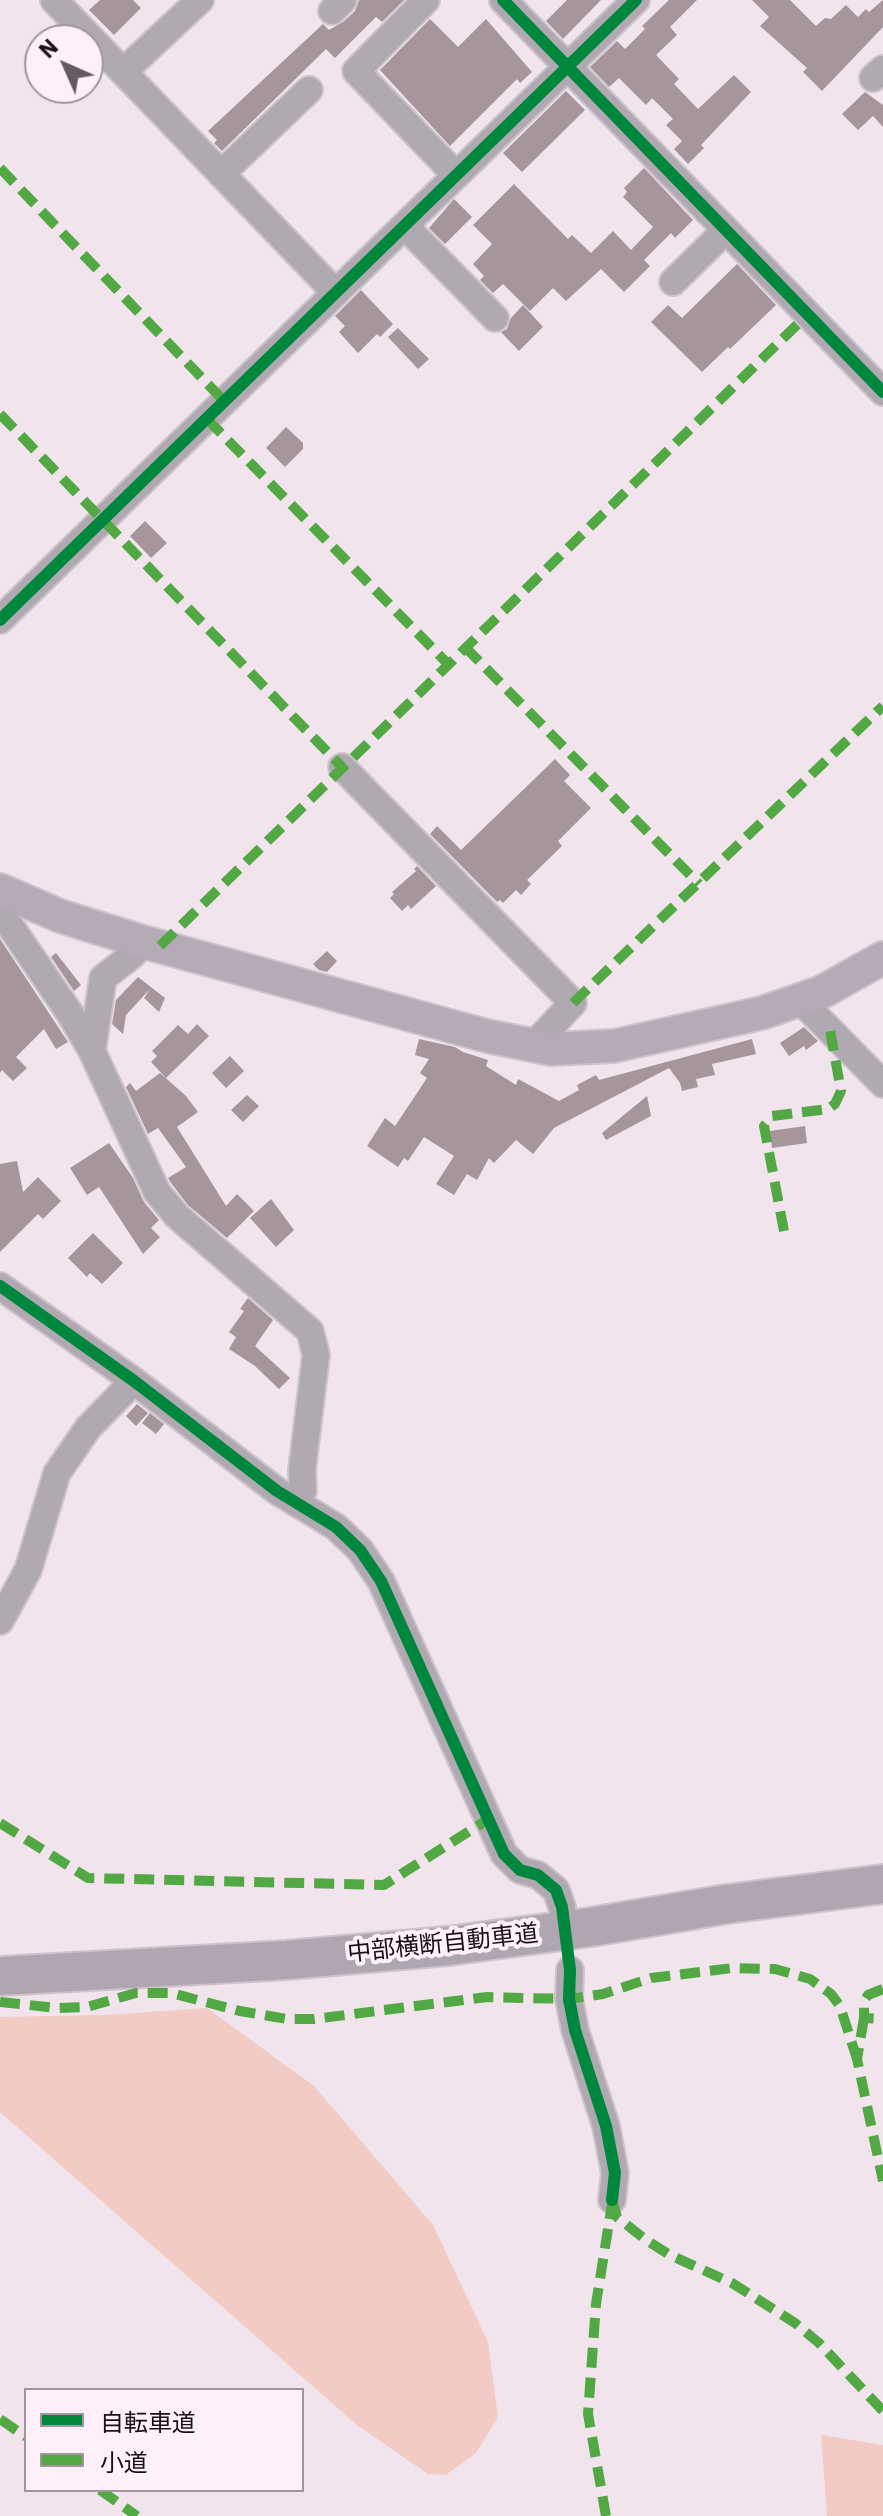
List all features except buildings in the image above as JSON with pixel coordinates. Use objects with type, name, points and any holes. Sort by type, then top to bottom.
[{"type":"highway","name":"中部横断自動車道","points":[[0,1978],[287,1960],[448,1946],[883,1884]]},
{"type":"highway","name":"中部横断自動車道","points":[[0,1978],[66,1983],[290,1978],[449,1966],[883,1907]]},
{"type":"main road","points":[[1,897],[140,941],[536,1047],[589,1049],[642,1041],[762,1013],[847,980],[883,958]]},
{"type":"street","points":[[54,0],[336,293]]},
{"type":"street","points":[[123,72],[200,0]]},
{"type":"street","points":[[426,0],[356,71],[456,175]]},
{"type":"street","points":[[503,0],[883,392]]},
{"type":"street","points":[[0,620],[636,0]]},
{"type":"street","points":[[221,174],[309,90]]},
{"type":"street","points":[[405,226],[495,318]]},
{"type":"street","points":[[673,282],[726,230]]},
{"type":"street","points":[[342,767],[573,1003],[541,1037],[536,1047]]},
{"type":"street","points":[[1,897],[92,1051],[157,1192],[177,1216],[310,1331],[316,1355],[302,1470],[303,1491],[296,1503]]},
{"type":"street","points":[[92,1051],[103,978],[130,957],[140,941]]},
{"type":"street","points":[[804,999],[809,1009],[883,1084]]},
{"type":"street","points":[[0,1286],[134,1381],[296,1503],[336,1527],[360,1550],[381,1581],[504,1854],[520,1870],[538,1875],[556,1890],[562,1907]]},
{"type":"street","points":[[0,1621],[28,1570],[57,1473],[88,1428],[134,1381]]},
{"type":"street","points":[[570,1970],[569,1999],[575,2030],[606,2126],[615,2173],[612,2200]]},
{"type":"shaded area","points":[[207,2008],[314,2086],[433,2225],[488,2342],[498,2417],[476,2453],[446,2475],[428,2474],[357,2425],[0,2112],[0,2017],[106,2015]]},
{"type":"shaded area","points":[[821,2435],[883,2445],[883,2516],[827,2516]]},
{"type":"marked path","points":[[0,168],[225,402]]},
{"type":"marked path","points":[[160,946],[808,314]]},
{"type":"marked path","points":[[0,414],[342,767]]},
{"type":"marked path","points":[[207,419],[448,664]]},
{"type":"marked path","points":[[465,647],[699,884]]},
{"type":"marked path","points":[[573,1003],[883,706]]},
{"type":"marked path","points":[[784,1231],[764,1126],[772,1116],[828,1109],[835,1104],[841,1091],[830,1030]]},
{"type":"marked path","points":[[0,1823],[88,1878],[384,1885],[490,1818]]},
{"type":"marked path","points":[[0,2002],[57,2008],[87,2007],[136,1993],[171,1993],[240,2011],[287,2019],[314,2019],[487,1997],[569,1999],[603,1994],[651,1978],[733,1968],[775,1969],[810,1979],[831,1994],[840,2006],[857,2059]]},
{"type":"marked path","points":[[883,1989],[868,1995],[864,2001],[864,2018],[883,2019]]},
{"type":"marked path","points":[[864,2018],[857,2059],[883,2181]]},
{"type":"marked path","points":[[612,2200],[617,2217],[646,2240],[670,2255],[732,2283],[795,2323],[819,2343],[883,2411]]},
{"type":"marked path","points":[[606,2516],[588,2414],[596,2304],[612,2204]]},
{"type":"marked path","points":[[0,2419],[24,2436]]},
{"type":"marked path","points":[[103,2492],[137,2516]]},
{"type":"cycle path","points":[[503,0],[883,392]]},
{"type":"cycle path","points":[[0,620],[636,0]]},
{"type":"cycle path","points":[[0,1286],[134,1381],[277,1491],[336,1527],[360,1550],[381,1581],[504,1854],[520,1870],[538,1875],[556,1890],[562,1907],[570,1970],[569,1999],[575,2030],[606,2126],[615,2173],[612,2200]]}]
